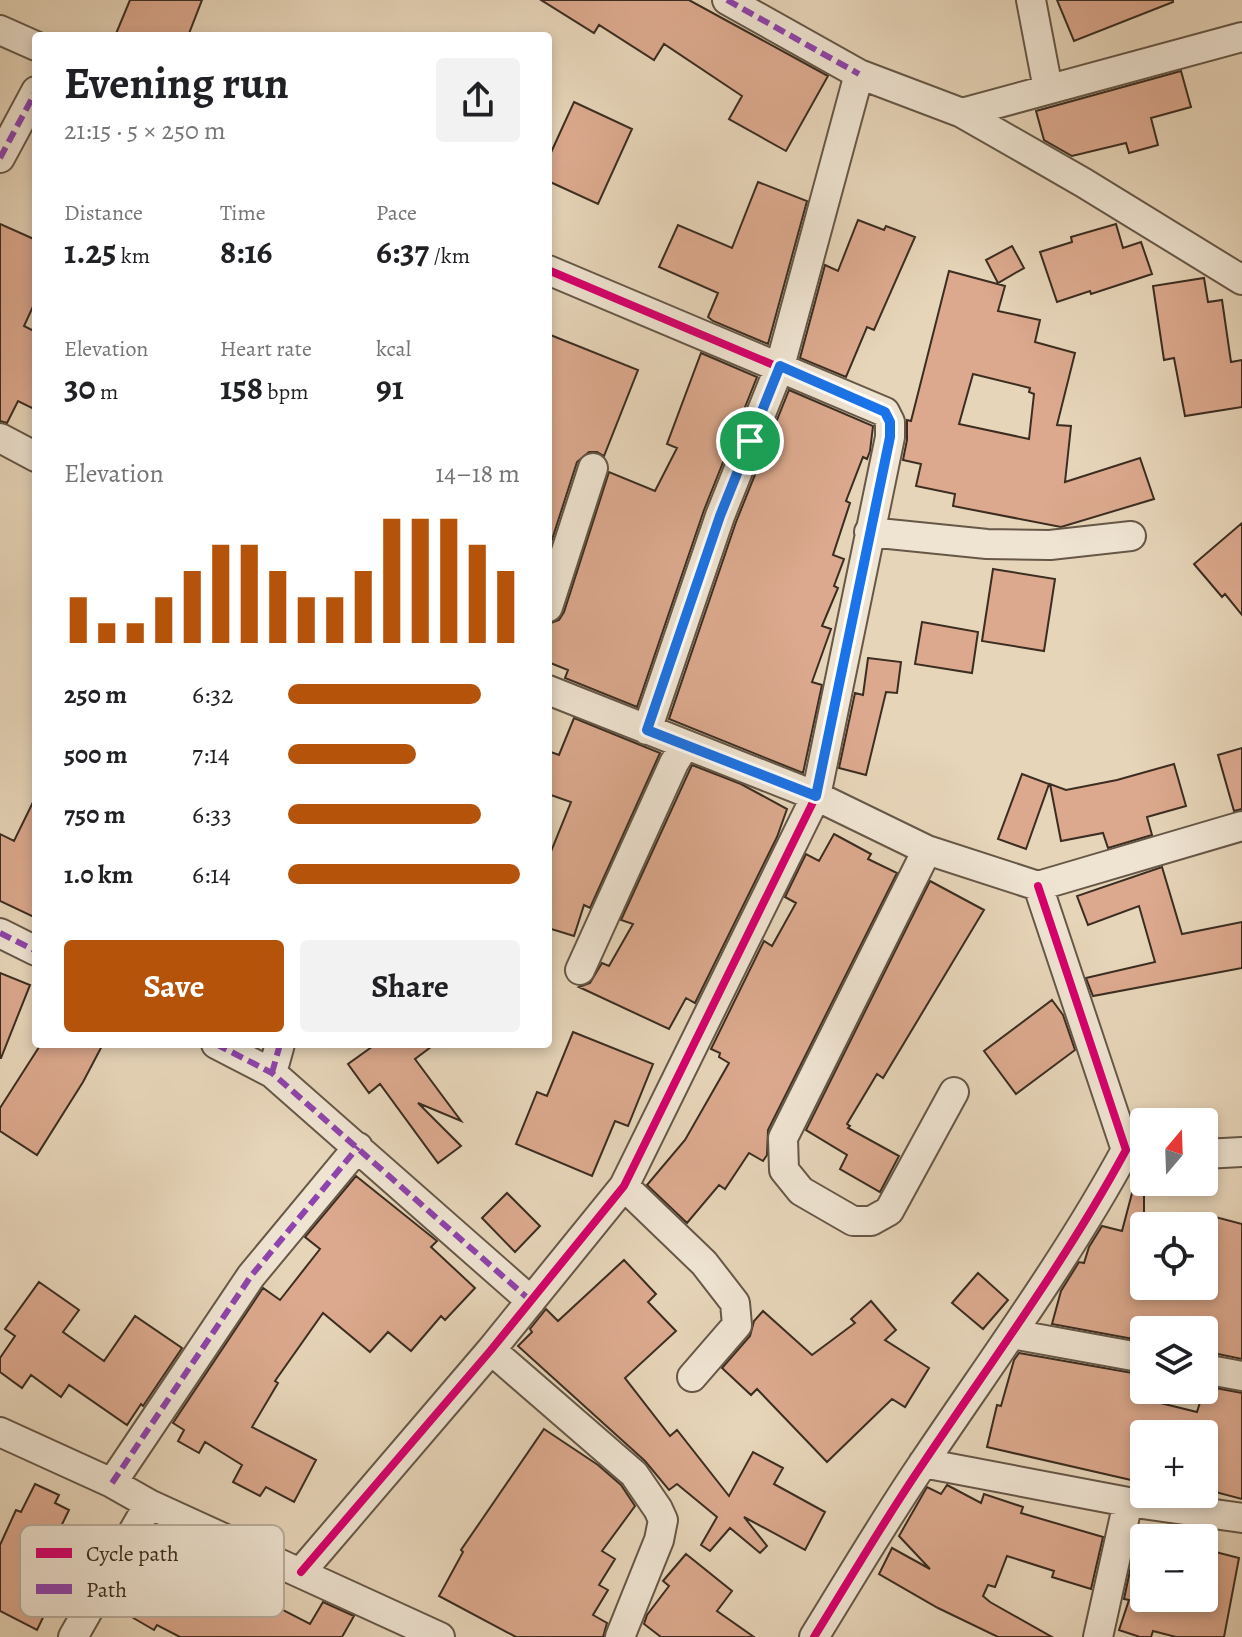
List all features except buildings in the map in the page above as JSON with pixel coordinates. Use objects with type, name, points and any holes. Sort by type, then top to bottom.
[{"type":"street","points":[[727,0],[859,74],[962,113],[1242,280]]},
{"type":"street","points":[[1031,0],[1048,89]]},
{"type":"street","points":[[0,30],[32,44]]},
{"type":"street","points":[[962,113],[1242,37]]},
{"type":"street","points":[[647,730],[720,516],[780,366],[859,74]]},
{"type":"street","points":[[0,158],[32,98]]},
{"type":"street","points":[[301,1572],[491,1350],[624,1186],[816,796],[890,437],[890,422],[885,412],[552,272]]},
{"type":"street","points":[[0,438],[32,455]]},
{"type":"street","points":[[552,595],[593,468]]},
{"type":"street","points":[[869,532],[987,544],[1050,545],[1131,536]]},
{"type":"street","points":[[552,692],[816,796],[927,850],[1038,886],[1242,826]]},
{"type":"street","points":[[580,970],[685,745]]},
{"type":"street","points":[[927,850],[783,1138],[784,1170],[801,1191],[853,1221],[871,1221],[889,1211],[954,1092]]},
{"type":"street","points":[[1038,886],[1130,1137]]},
{"type":"street","points":[[0,933],[32,949]]},
{"type":"street","points":[[224,1048],[272,1073],[531,1301]]},
{"type":"street","points":[[272,1073],[279,1048]]},
{"type":"street","points":[[112,1483],[251,1276],[358,1147]]},
{"type":"street","points":[[1218,1153],[1242,1152]]},
{"type":"street","points":[[814,1637],[923,1463],[1130,1158]]},
{"type":"street","points":[[624,1186],[704,1263],[735,1303],[737,1325],[692,1377]]},
{"type":"street","points":[[1012,1334],[1130,1355]]},
{"type":"street","points":[[491,1350],[634,1474],[663,1520],[659,1540],[620,1637]]},
{"type":"street","points":[[1218,1372],[1242,1376]]},
{"type":"street","points":[[0,1432],[196,1525]]},
{"type":"street","points":[[923,1463],[1128,1502],[1242,1518]]},
{"type":"street","points":[[1098,1637],[1128,1502]]},
{"type":"street","points":[[137,1525],[149,1504]]},
{"type":"street","points":[[284,1564],[440,1637]]},
{"type":"street","points":[[73,1637],[84,1617]]},
{"type":"marked path","points":[[727,0],[859,74]]},
{"type":"marked path","points":[[0,158],[32,98]]},
{"type":"marked path","points":[[0,933],[32,949]]},
{"type":"marked path","points":[[224,1048],[272,1073],[531,1301]]},
{"type":"marked path","points":[[272,1073],[279,1048]]},
{"type":"marked path","points":[[112,1483],[251,1276],[358,1147]]},
{"type":"cycle path","points":[[301,1572],[491,1350],[624,1186],[816,796],[890,437],[890,422],[885,412],[552,272]]},
{"type":"cycle path","points":[[814,1637],[910,1484],[1054,1269],[1126,1150],[1038,886]]},
{"type":"route","points":[[780,366],[885,412],[890,422],[890,437],[816,796],[647,730],[720,516],[750,441],[780,366]]}]
